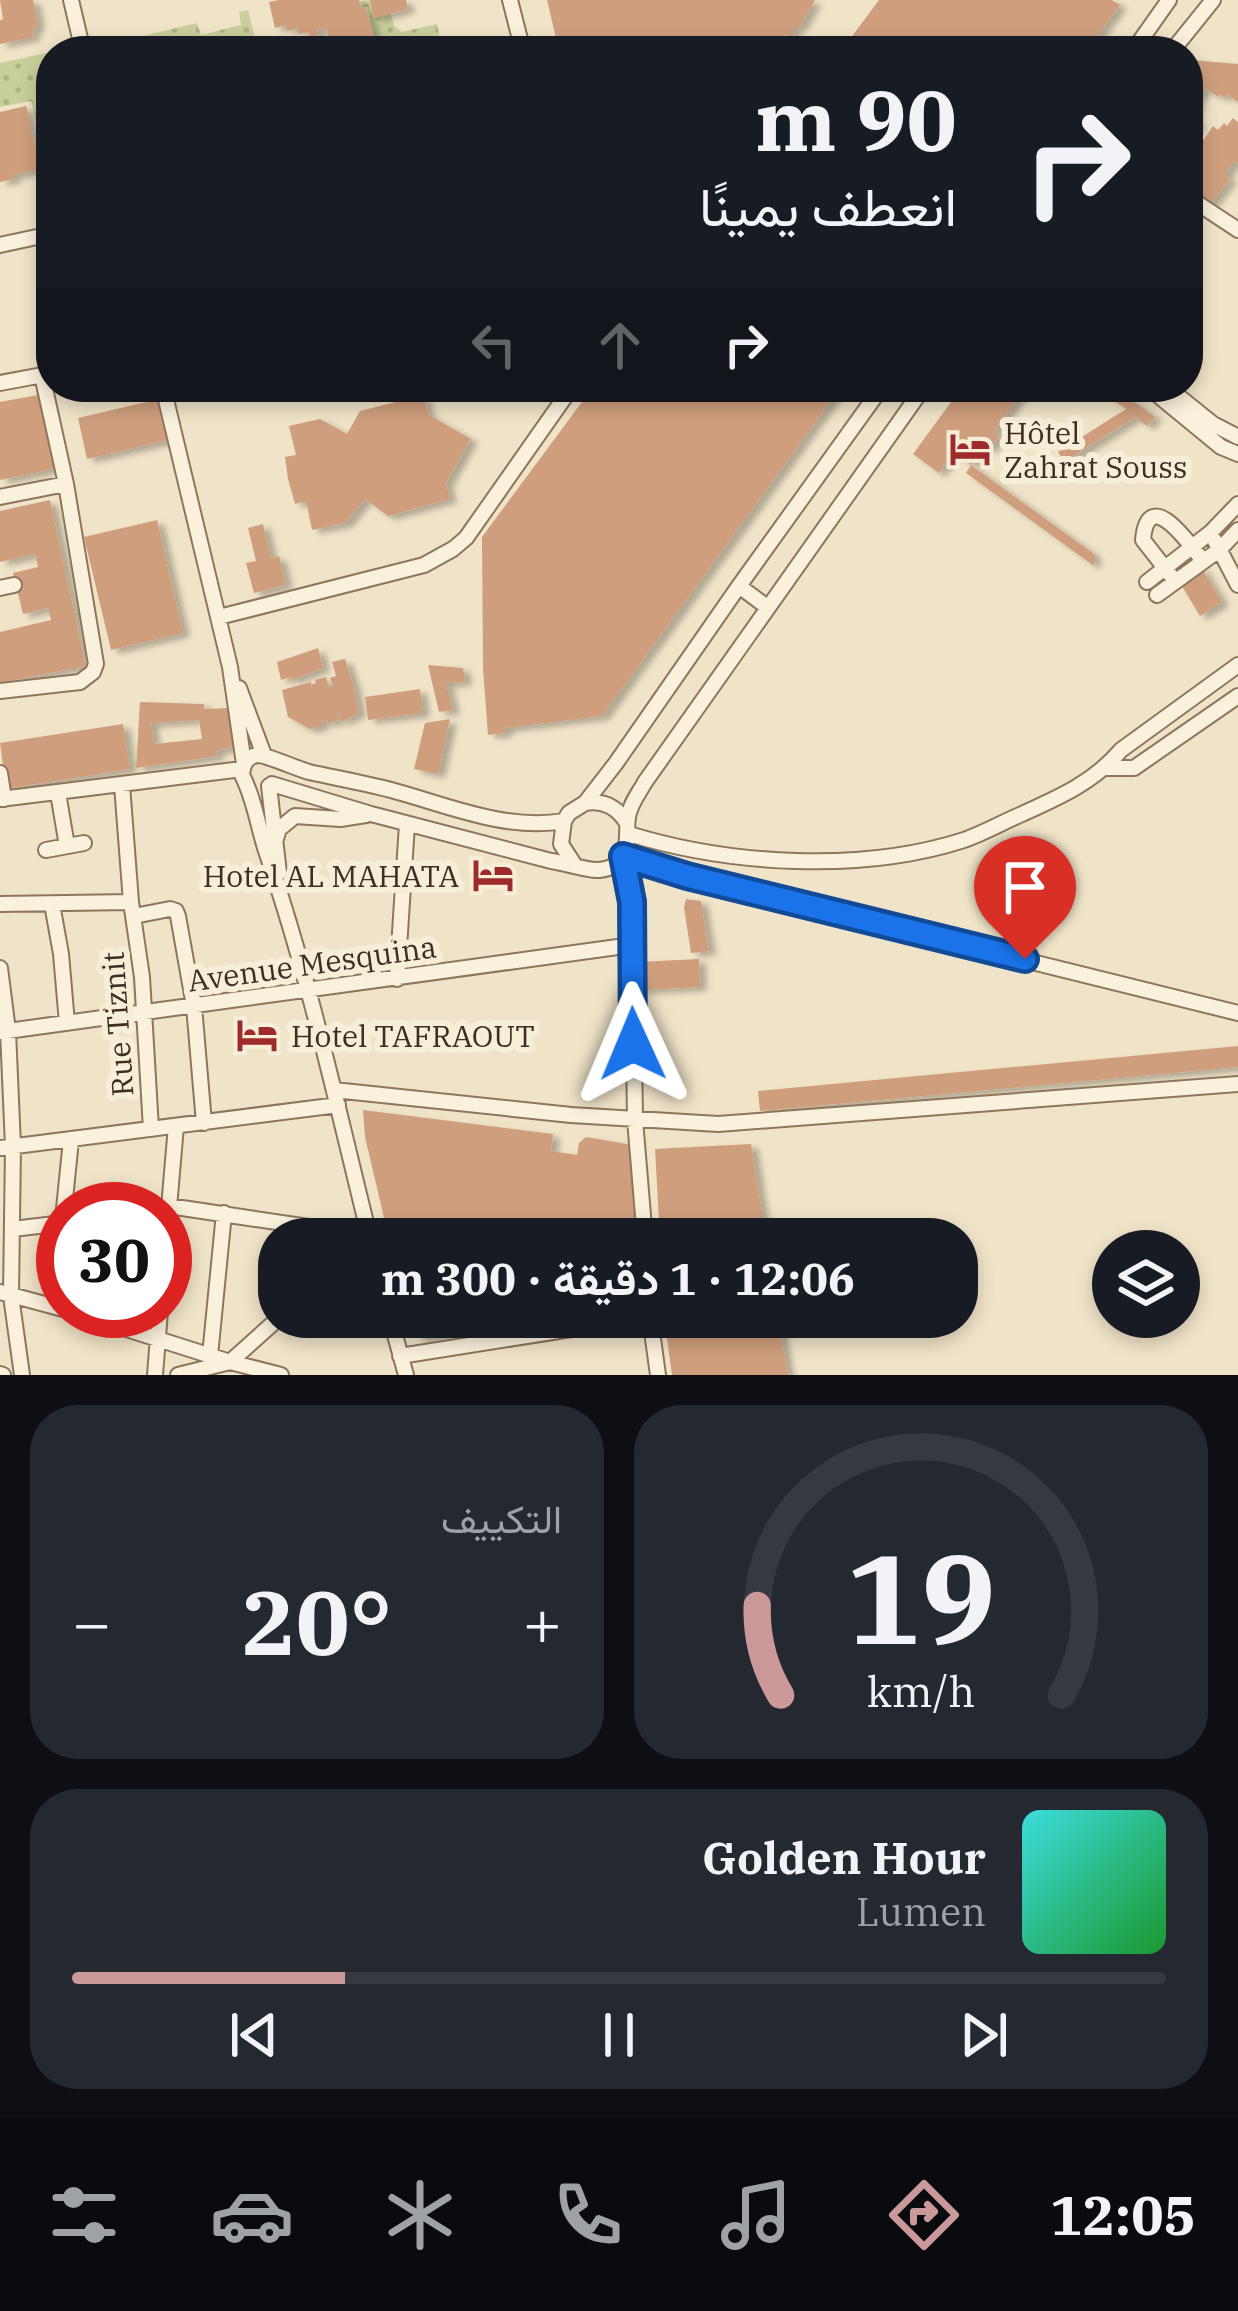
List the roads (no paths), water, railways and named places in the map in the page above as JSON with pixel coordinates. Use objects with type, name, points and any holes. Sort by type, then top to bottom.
[{"type":"street","points":[[70,0],[79,36]]},
{"type":"street","points":[[510,0],[519,36]]},
{"type":"street","points":[[1143,36],[1169,0]]},
{"type":"street","points":[[1184,36],[1213,0]]},
{"type":"street","points":[[1203,207],[1238,230]]},
{"type":"street","points":[[0,245],[36,237]]},
{"type":"street","points":[[0,383],[36,377]]},
{"type":"street","points":[[0,691],[80,682],[96,664],[52,402]]},
{"type":"street","points":[[168,402],[230,667],[244,782],[595,871],[623,856]]},
{"type":"street","points":[[219,617],[424,565],[453,549],[477,524],[562,402]]},
{"type":"street","points":[[574,864],[561,844],[560,832],[569,813],[585,803],[616,763],[871,402]]},
{"type":"street","points":[[643,1218],[635,1120],[632,902],[623,856],[631,806],[913,402]]},
{"type":"street","points":[[1166,402],[1221,447],[1238,454]]},
{"type":"street","points":[[1186,402],[1238,436]]},
{"type":"street","points":[[0,497],[66,484]]},
{"type":"street","points":[[1238,504],[1164,568],[1152,588],[1175,581],[1238,530]]},
{"type":"street","points":[[1175,581],[1143,540],[1149,522],[1171,521],[1203,561]]},
{"type":"street","points":[[1210,532],[1238,585]]},
{"type":"street","points":[[739,586],[767,607]]},
{"type":"street","points":[[585,803],[605,803],[622,814],[628,828],[692,851],[766,860],[878,858],[964,840],[1072,792],[1238,665]]},
{"type":"street","points":[[230,667],[276,770],[270,785],[279,884]]},
{"type":"street","points":[[1106,768],[1134,768],[1238,697]]},
{"type":"street","points":[[0,773],[2,799],[243,766],[253,756],[503,821],[541,825],[564,821]]},
{"type":"street","name":"Rue Tiznit","points":[[122,785],[152,1129]]},
{"type":"street","points":[[249,786],[365,1218]]},
{"type":"street","points":[[58,793],[68,846]]},
{"type":"street","points":[[276,839],[286,820],[295,816],[340,819],[370,814]]},
{"type":"street","points":[[398,979],[407,824]]},
{"type":"street","points":[[46,850],[85,843]]},
{"type":"street","points":[[623,856],[676,874],[1238,1012]]},
{"type":"street","points":[[0,904],[176,911],[194,1006],[204,1124]]},
{"type":"street","points":[[52,904],[67,1023]]},
{"type":"street","name":"Avenue Mesquina","points":[[4,1032],[632,945]]},
{"type":"street","points":[[0,968],[13,1229],[6,1294],[22,1375]]},
{"type":"street","points":[[7,1147],[204,1124],[336,1098],[718,1124],[1238,1084]]},
{"type":"street","points":[[171,1182],[176,1126]]},
{"type":"street","points":[[67,1182],[71,1140]]},
{"type":"street","points":[[192,1209],[258,1219]]},
{"type":"street","points":[[210,1356],[224,1213]]},
{"type":"street","points":[[13,1229],[36,1223]]},
{"type":"street","points":[[6,1294],[36,1302]]},
{"type":"street","points":[[178,1375],[230,1362],[258,1337]]},
{"type":"street","points":[[155,1375],[158,1338],[281,1375]]},
{"type":"street","points":[[395,1338],[406,1375]]},
{"type":"street","points":[[400,1356],[515,1338]]},
{"type":"street","points":[[652,1338],[658,1375]]},
{"type":"place","name":"Hôtel Zahrat Souss","points":[[970,449]]},
{"type":"place","name":"Hotel AL MAHATA","points":[[493,875]]},
{"type":"place","name":"Hotel TAFRAOUT","points":[[257,1035]]}]
